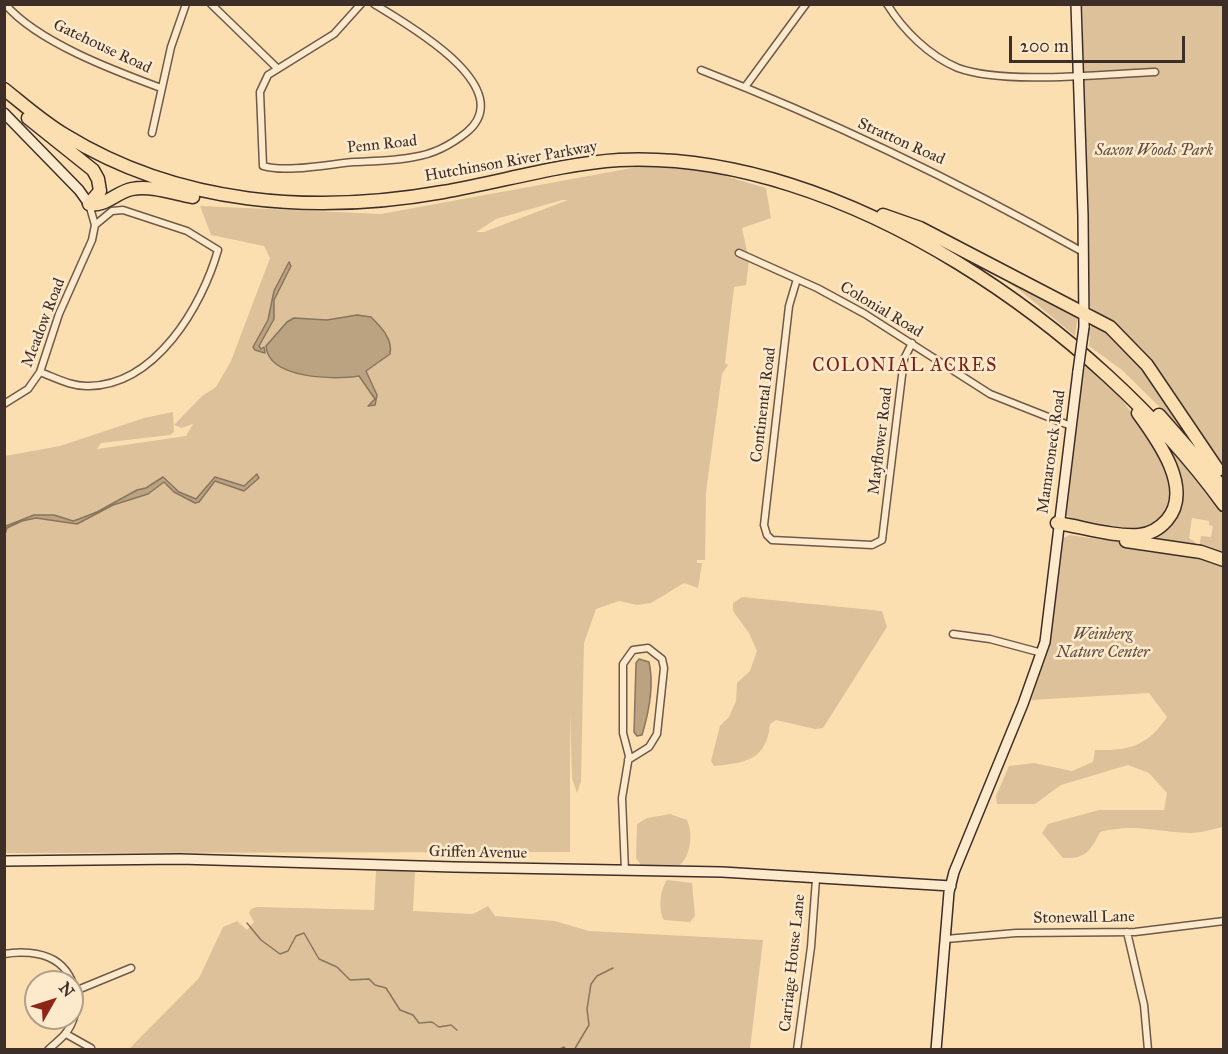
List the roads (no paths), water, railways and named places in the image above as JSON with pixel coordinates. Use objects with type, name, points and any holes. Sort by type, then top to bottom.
[{"type":"highway","name":"Hutchinson River Parkway","points":[[4,80],[49,115],[105,149],[164,173],[226,189],[312,196],[376,194],[440,185],[579,157],[621,153],[665,153],[709,157],[782,175],[824,189],[883,215],[976,267],[1062,329],[1145,401],[1224,489]]},
{"type":"highway","name":"Hutchinson River Parkway","points":[[4,89],[72,139],[119,164],[161,180],[245,199],[343,203],[437,193],[567,166],[609,161],[684,162],[747,173],[788,184],[848,207],[936,251],[1033,316],[1113,381],[1162,430],[1224,505]]},
{"type":"highway","points":[[4,97],[93,170],[98,179],[100,191],[89,204]]},
{"type":"highway","points":[[89,204],[102,204],[118,194],[141,188],[234,203],[298,206],[343,203]]},
{"type":"highway","points":[[883,215],[920,228],[1110,327],[1135,351],[1224,479]]},
{"type":"highway","points":[[1057,527],[1138,535],[1160,527],[1174,508],[1177,489],[1171,471],[1146,424],[1113,381]]},
{"type":"highway","points":[[1057,527],[1187,549],[1224,560]]},
{"type":"street","name":"Gatehouse Road","points":[[5,4],[19,19],[46,36],[132,78],[161,88]]},
{"type":"street","points":[[152,133],[171,47],[186,4]]},
{"type":"street","points":[[211,4],[276,68],[334,34],[361,4]]},
{"type":"street","name":"Penn Road","points":[[276,68],[268,75],[260,92],[261,163],[266,167],[413,157],[439,150],[474,126],[479,119],[478,92],[466,73],[435,43],[374,4]]},
{"type":"street","points":[[384,10],[389,4]]},
{"type":"street","points":[[745,87],[806,4]]},
{"type":"street","points":[[886,4],[902,26],[921,45],[957,67],[997,75],[1155,72]]},
{"type":"street","name":"Mamaroneck Road","points":[[936,1050],[951,886],[962,850],[1042,653],[1048,626],[1057,527],[1084,327],[1076,4]]},
{"type":"street","name":"Stratton Road","points":[[701,70],[745,87],[967,188],[1083,252]]},
{"type":"street","points":[[4,113],[80,190],[89,204],[95,225],[112,211],[123,210],[187,231],[218,250],[195,307],[154,357],[106,385],[76,385],[40,372]]},
{"type":"street","name":"Meadow Road","points":[[4,404],[28,389],[40,372],[59,314],[88,250],[95,225]]},
{"type":"street","name":"Colonial Road","points":[[739,253],[797,279],[865,314],[997,398],[1071,426]]},
{"type":"street","name":"Continental Road","points":[[767,535],[764,525],[789,306],[797,279]]},
{"type":"street","name":"Mayflower Road","points":[[767,535],[776,541],[877,543],[884,534],[904,359],[912,343]]},
{"type":"street","points":[[953,634],[990,639],[1042,653]]},
{"type":"street","points":[[625,871],[622,798],[628,759],[622,733],[623,664],[633,650],[648,648],[662,659],[663,668],[657,734],[649,747],[628,759]]},
{"type":"street","name":"Griffen Avenue","points":[[4,861],[203,859],[722,872],[951,886]]},
{"type":"street","name":"Carriage House Lane","points":[[797,1050],[811,947],[816,879]]},
{"type":"street","name":"Stonewall Lane","points":[[945,939],[1016,933],[1127,932],[1224,921]]},
{"type":"street","points":[[1127,932],[1144,1005],[1148,1050]]},
{"type":"street","points":[[4,954],[16,952],[47,957],[57,962],[64,970]]},
{"type":"street","points":[[84,987],[131,968]]},
{"type":"street","points":[[48,1050],[68,1030]]},
{"type":"street","points":[[66,1034],[91,1048]]},
{"type":"waterway","points":[[247,923],[261,940],[280,954],[288,951],[296,936],[304,933],[319,959],[337,967],[350,980],[369,979],[375,985],[386,988],[400,1010],[413,1015],[419,1023],[432,1022],[439,1027],[451,1025],[457,1030]]},
{"type":"waterway","points":[[574,1050],[589,1025],[587,1009],[591,984],[597,976],[613,968]]},
{"type":"waterway","points":[[558,1050],[564,1047],[566,1050]]},
{"type":"district","name":"COLONIAL ACRES","points":[[905,367]]},
{"type":"park label","name":"Saxon Woods Park","points":[[1154,151]]},
{"type":"park label","name":"Weinberg Nature Center","points":[[1103,644]]}]
